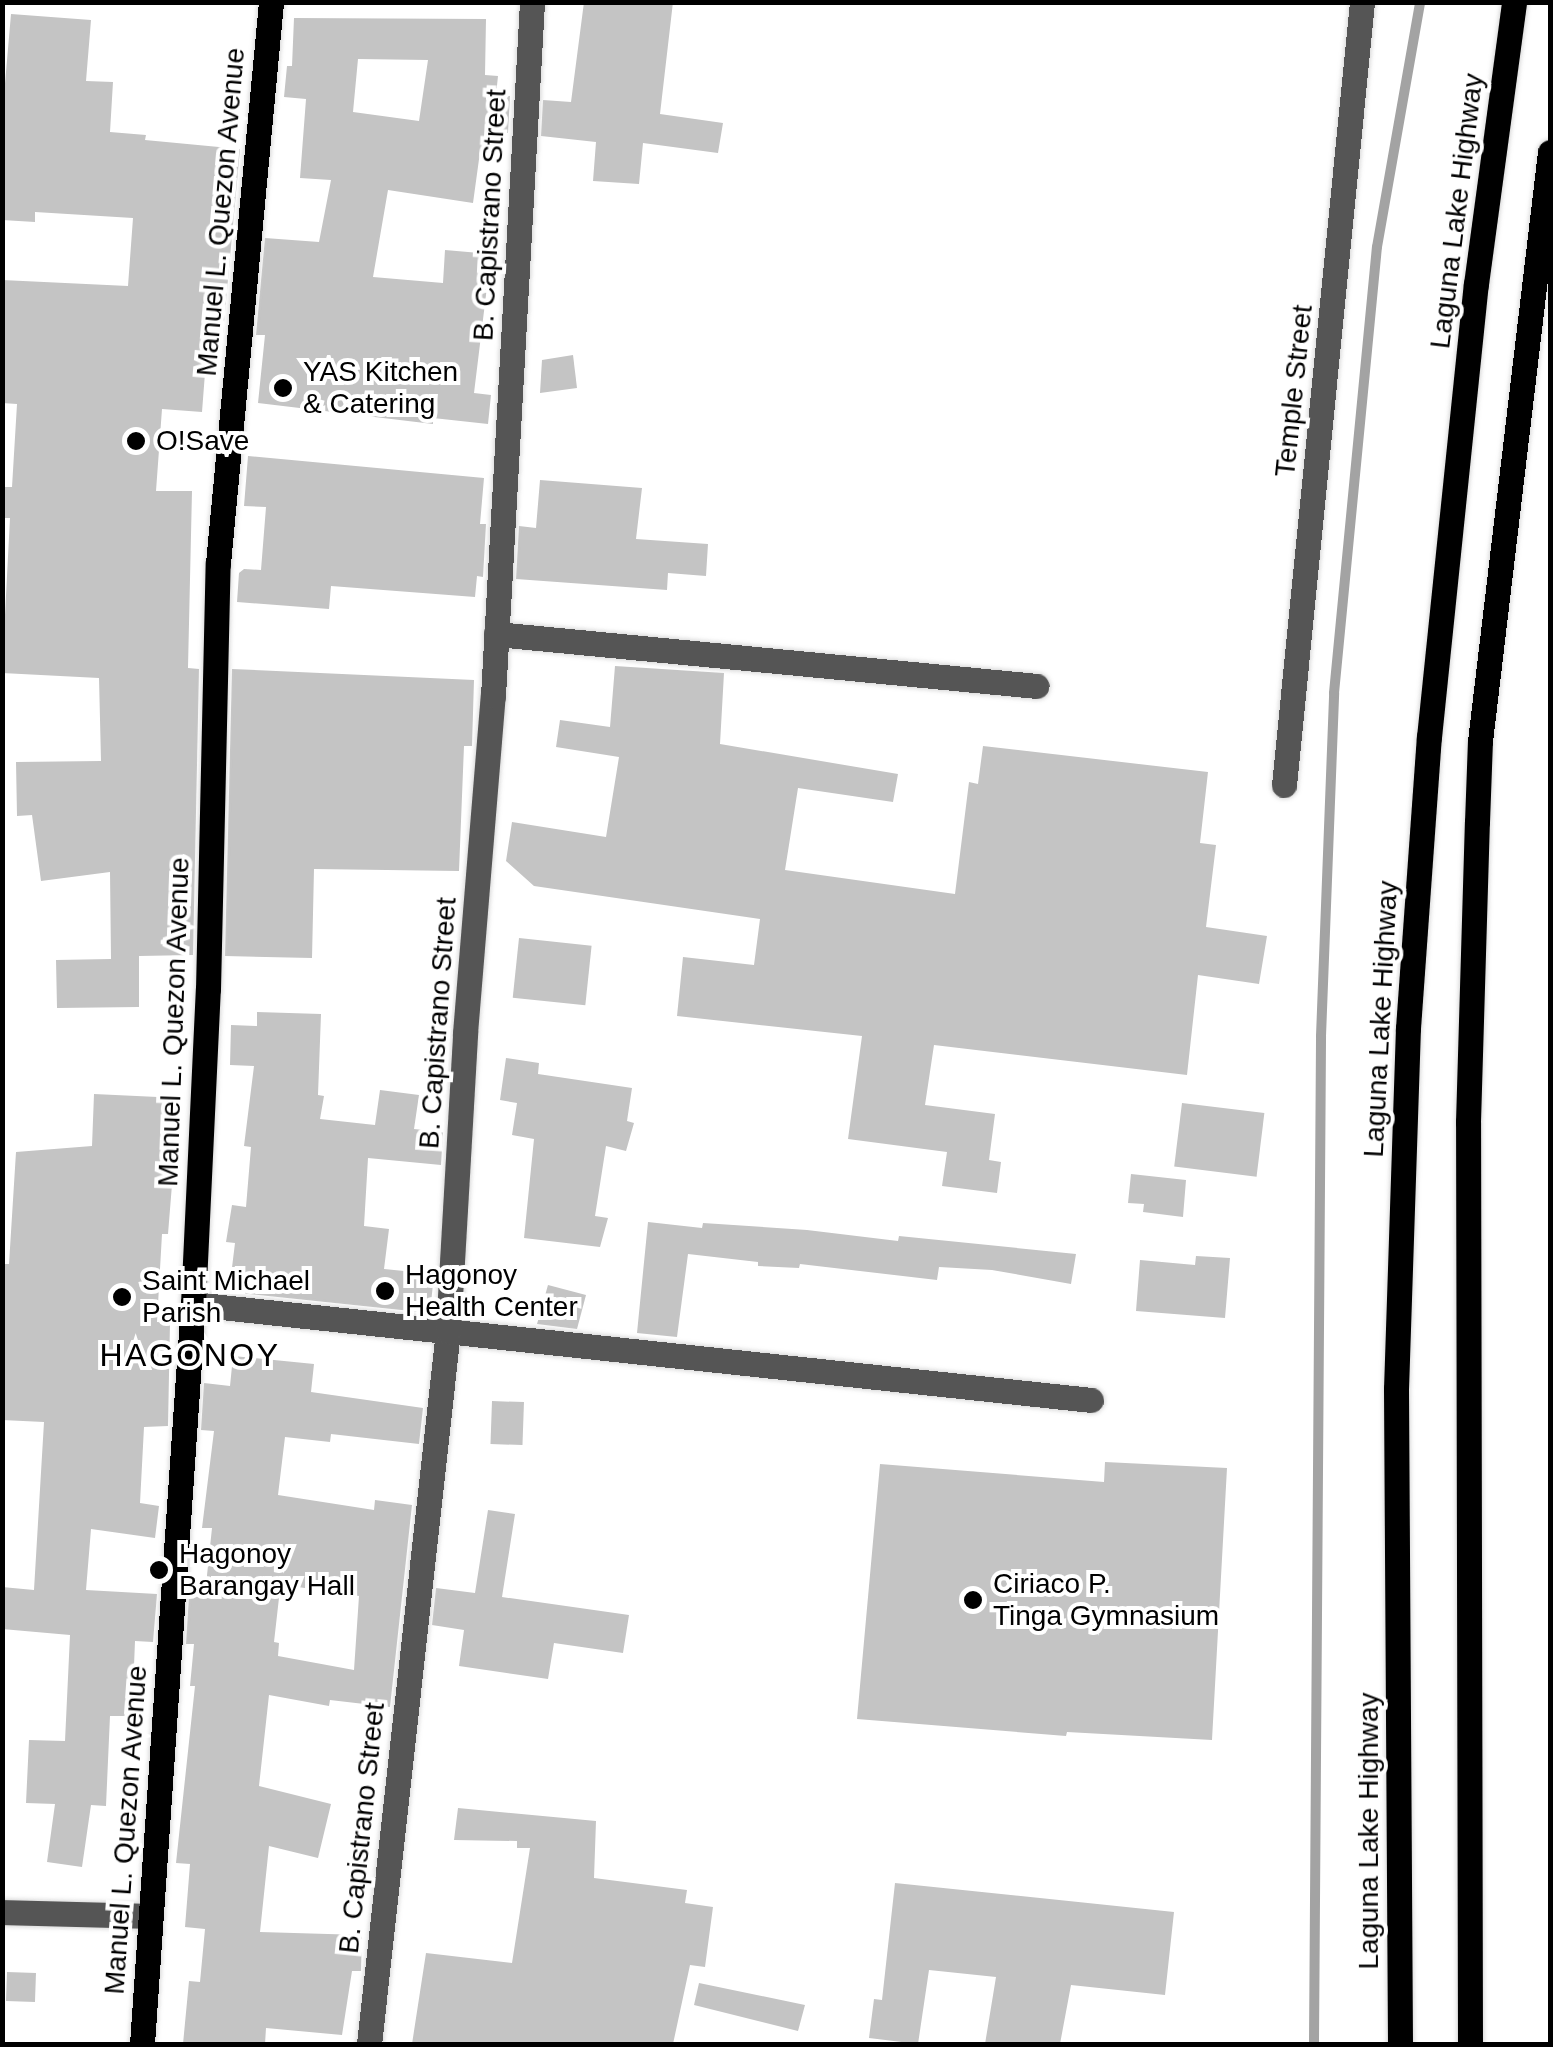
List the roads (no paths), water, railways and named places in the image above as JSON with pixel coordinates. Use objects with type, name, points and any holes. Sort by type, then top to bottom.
[{"type":"main road","name":"Manuel L. Quezon Avenue","points":[[142,2044],[194,1304],[208,989],[218,564],[271,2]]},
{"type":"main road","name":"Laguna Lake Highway","points":[[1400,2044],[1396,1389],[1408,1028],[1429,736],[1455,481],[1476,284],[1514,2]]},
{"type":"main road","points":[[1470,2044],[1468,1122],[1480,742],[1550,152]]},
{"type":"street","name":"B. Capistrano Street","points":[[369,2044],[448,1330],[496,634],[532,2]]},
{"type":"street","name":"Temple Street","points":[[1284,785],[1362,2]]},
{"type":"street","points":[[496,634],[1037,686]]},
{"type":"street","points":[[194,1304],[1092,1400]]},
{"type":"street","points":[[2,1912],[150,1916]]},
{"type":"waterway","points":[[1314,2044],[1321,1036],[1334,693],[1377,247],[1420,2]]},
{"type":"place","name":"YAS Kitchen & Catering","points":[[283,388]]},
{"type":"place","name":"O!Save","points":[[136,441]]},
{"type":"place","name":"Hagonoy Health Center","points":[[385,1291]]},
{"type":"place","name":"Saint Michael Parish","points":[[122,1297]]},
{"type":"place","name":"Hagonoy Barangay Hall","points":[[159,1570]]},
{"type":"place","name":"Ciriaco P. Tinga Gymnasium","points":[[973,1600]]},
{"type":"district","name":"HAGONOY","points":[[190,1355]]}]
